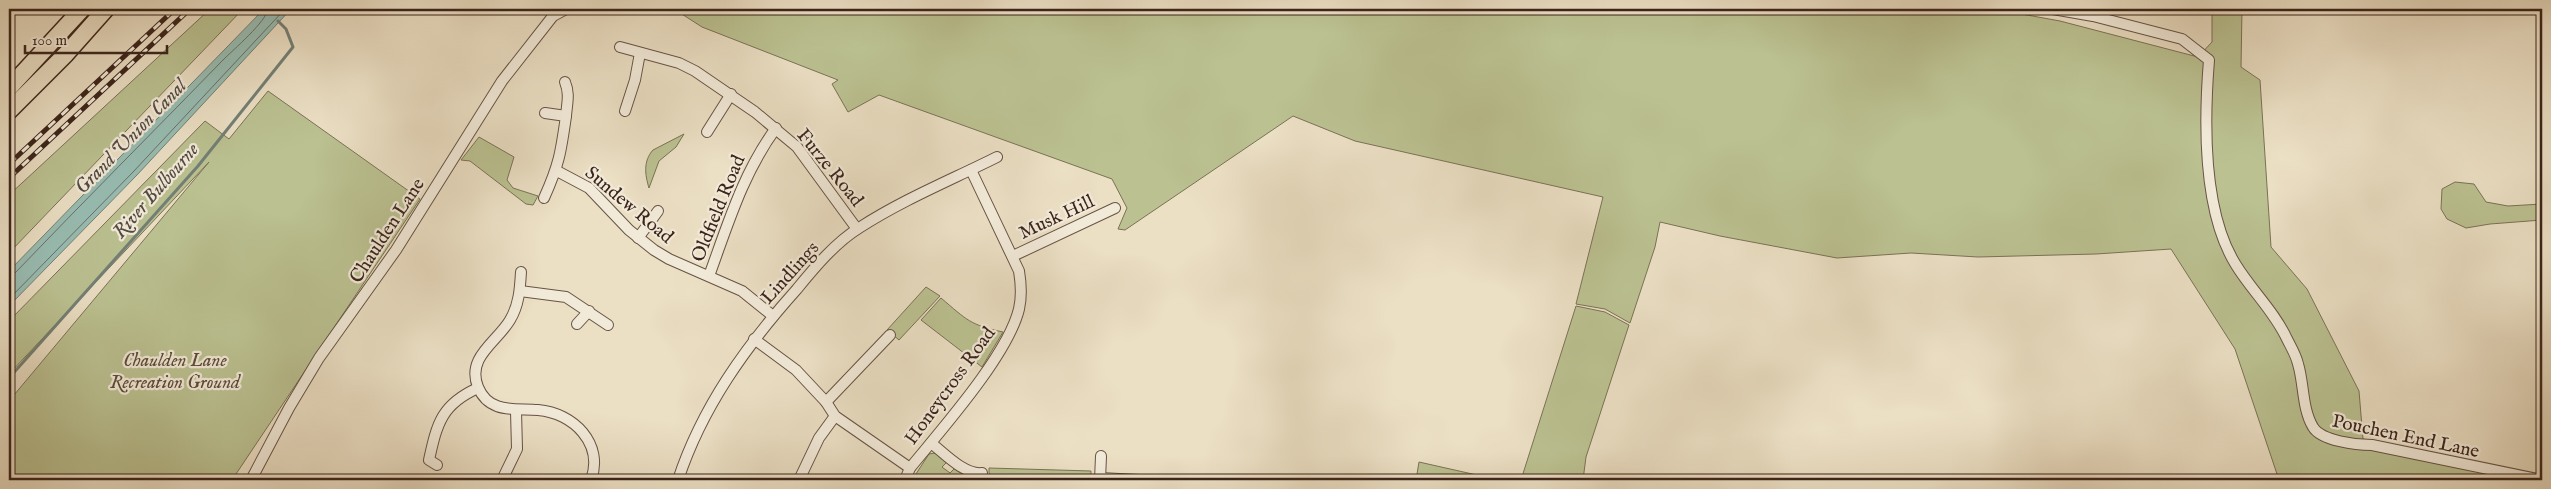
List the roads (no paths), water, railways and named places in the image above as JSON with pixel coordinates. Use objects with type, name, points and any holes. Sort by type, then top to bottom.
[{"type":"highway","points":[[9,88],[82,9]]},
{"type":"highway","points":[[9,112],[66,54],[106,9]]},
{"type":"street","name":"Chaulden Lane","points":[[251,480],[289,408],[319,358],[396,250],[502,81],[554,16],[566,9]]},
{"type":"street","name":"Pouchen End Lane","points":[[2053,9],[2093,16],[2182,39],[2209,60],[2206,140],[2215,213],[2223,240],[2236,265],[2279,321],[2298,362],[2308,416],[2313,428],[2321,435],[2356,445],[2372,445],[2542,480]]},
{"type":"street","name":"Furze Road","points":[[620,47],[679,63],[731,94],[776,128],[797,147],[857,229]]},
{"type":"street","points":[[625,111],[635,80],[640,53]]},
{"type":"street","name":"Sundew Road","points":[[544,198],[557,171],[561,156],[568,91],[565,82]]},
{"type":"street","points":[[707,132],[731,94]]},
{"type":"street","points":[[545,113],[566,116]]},
{"type":"street","name":"Oldfield Road","points":[[709,276],[747,173],[757,153],[776,128]]},
{"type":"street","name":"Lindlings","points":[[678,480],[694,437],[711,404],[754,339],[817,265],[857,229],[997,157]]},
{"type":"street","name":"Honeycross Road","points":[[904,480],[910,468],[1000,351],[1016,320],[1019,308],[1021,285],[1013,256],[971,170]]},
{"type":"street","name":"Sundew Road","points":[[557,171],[589,188],[638,238],[668,259],[742,291],[773,316]]},
{"type":"street","name":"Musk Hill","points":[[1013,256],[1115,208]]},
{"type":"street","points":[[638,238],[658,211]]},
{"type":"street","points":[[521,272],[520,291],[511,318],[503,331],[478,359],[476,375],[478,388],[498,407],[516,411],[538,410],[567,421],[579,428],[590,441],[594,454],[595,463],[591,480]]},
{"type":"street","points":[[520,291],[566,297],[608,325]]},
{"type":"street","points":[[577,324],[588,311]]},
{"type":"street","points":[[826,402],[890,335]]},
{"type":"street","points":[[754,339],[796,370],[826,402],[835,416],[910,468]]},
{"type":"street","points":[[437,465],[429,460],[436,429],[446,409],[452,403],[478,388]]},
{"type":"street","points":[[502,480],[517,449],[516,411]]},
{"type":"street","points":[[799,480],[819,438],[835,416]]},
{"type":"street","points":[[931,443],[963,468],[977,474],[982,473]]},
{"type":"street","points":[[1101,456],[1100,479],[1139,480]]},
{"type":"water","points":[[264,9],[291,9],[137,175],[9,306],[9,271]]},
{"type":"waterway","name":"River Bulbourne","points":[[9,378],[198,166],[293,47],[286,29],[278,21]]},
{"type":"railway","points":[[9,164],[175,9]]},
{"type":"railway","points":[[9,178],[190,9]]},
{"type":"water label","name":"Grand Union Canal","points":[[130,136]]},
{"type":"park label","name":"Chaulden Lane Recreation Ground","points":[[175,370]]}]
